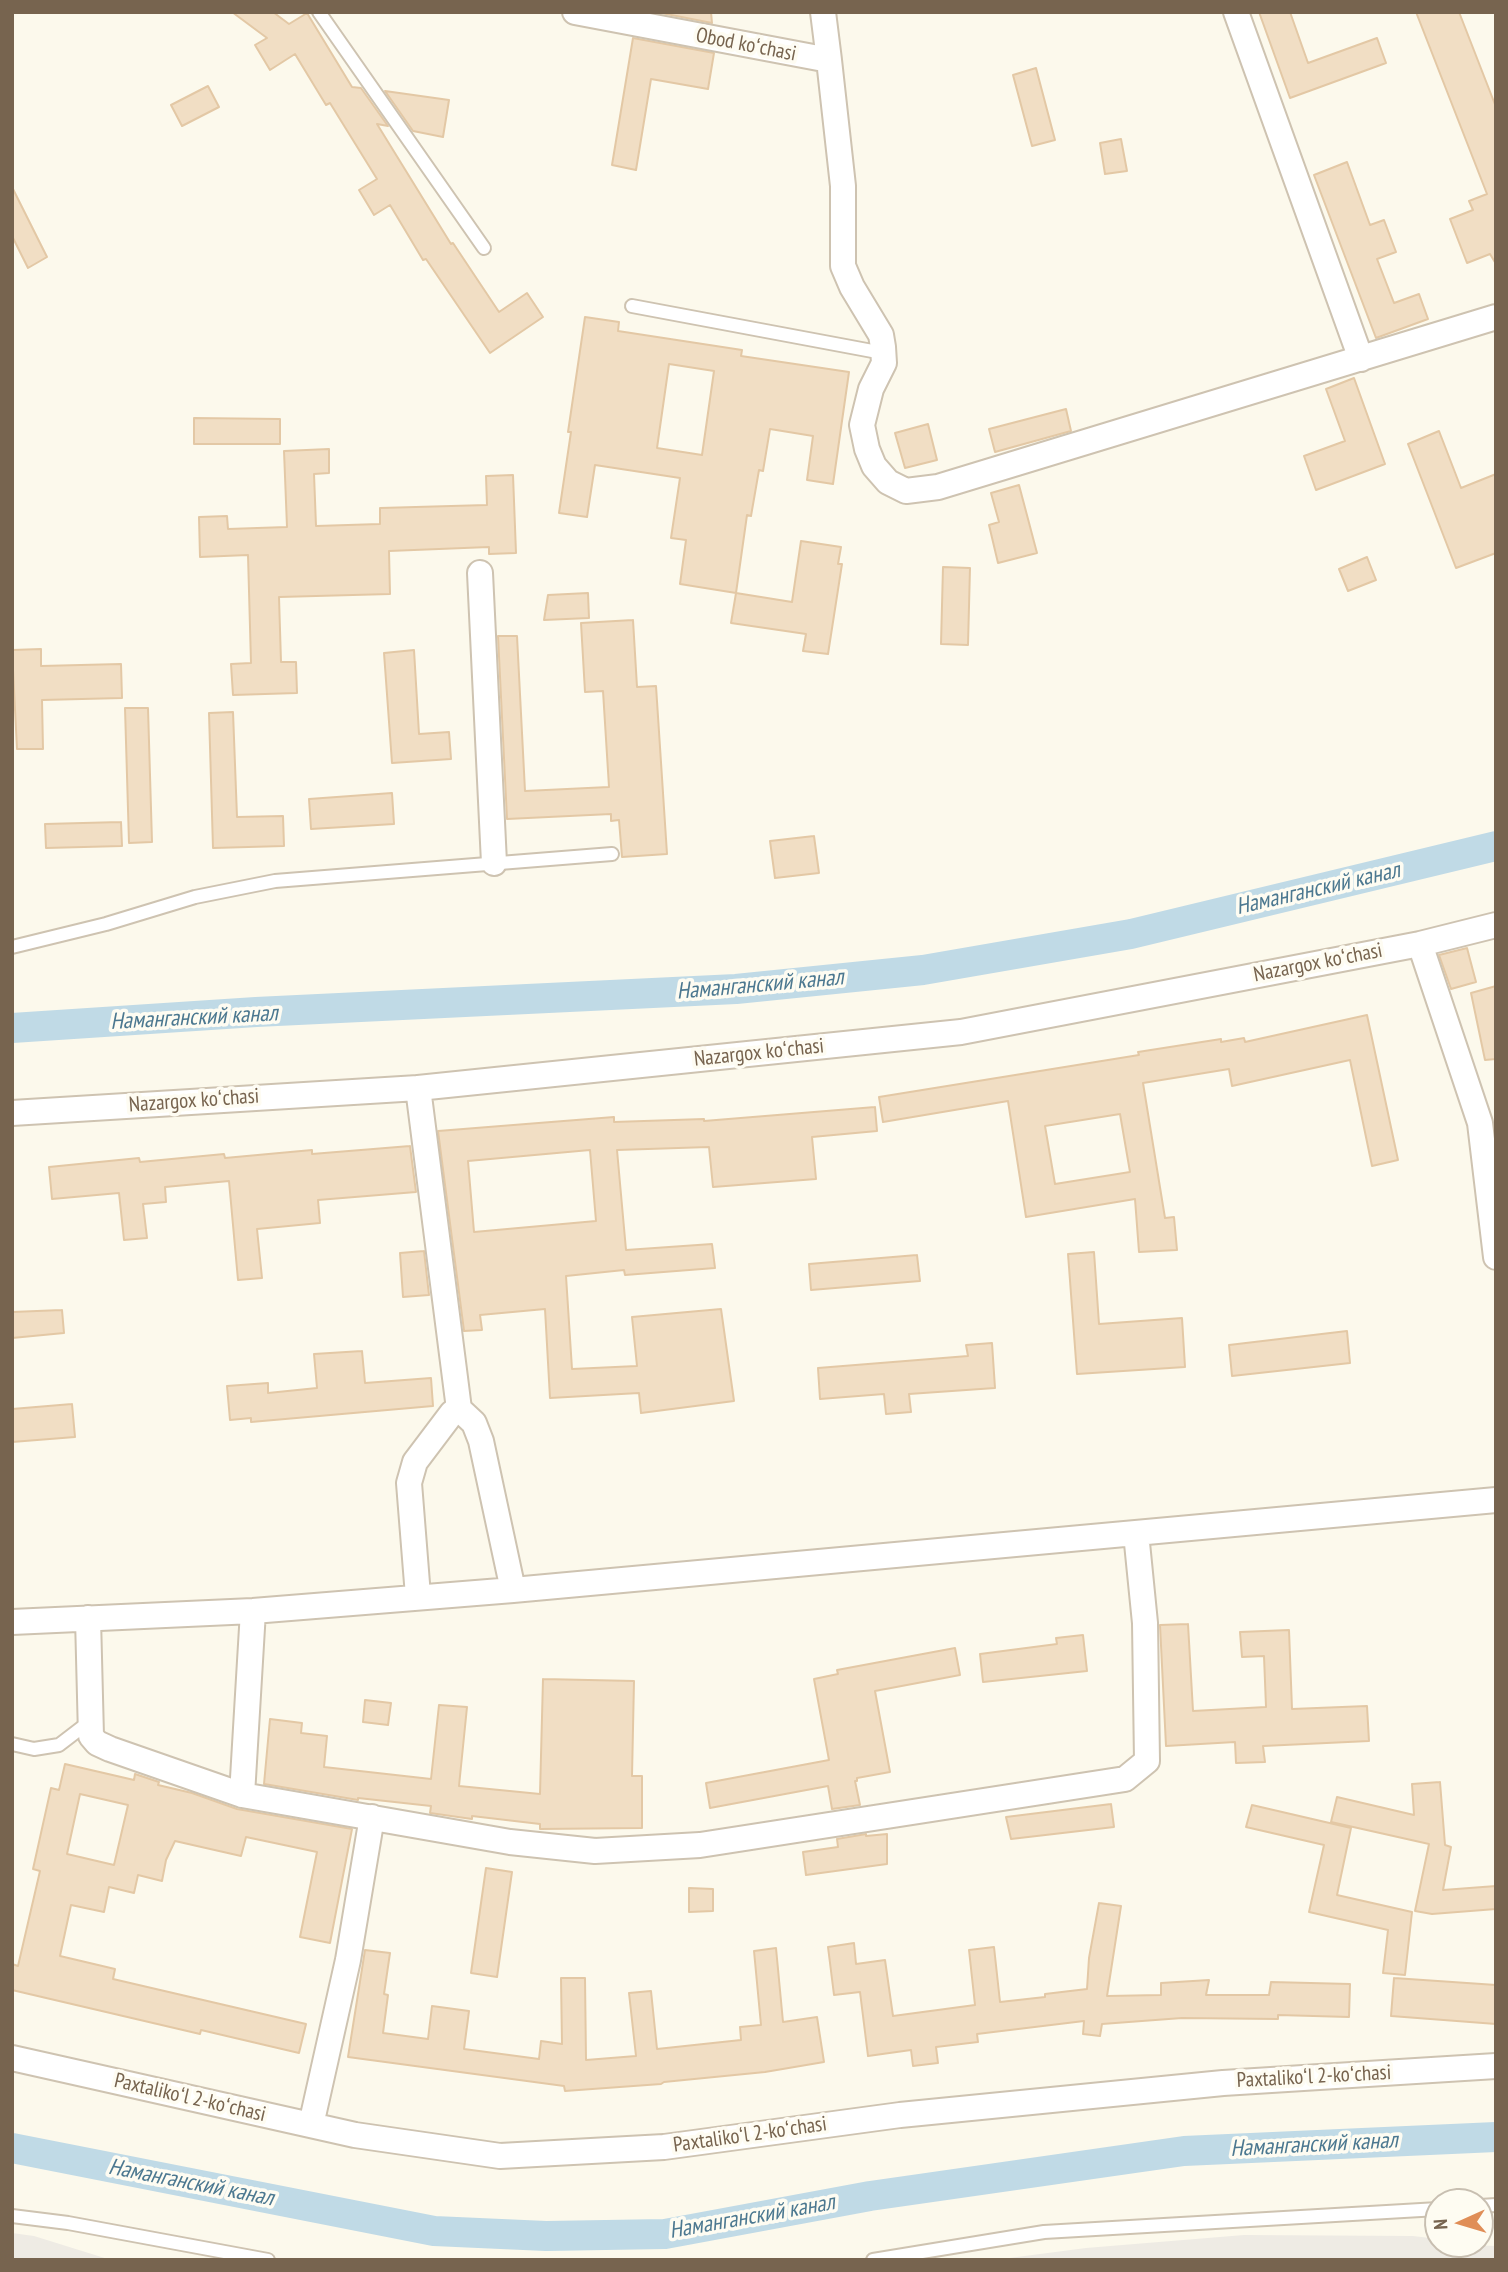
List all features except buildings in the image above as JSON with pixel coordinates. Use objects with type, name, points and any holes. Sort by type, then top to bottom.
[{"type":"street","name":"Obod koʻchasi","points":[[575,12],[829,60],[823,12]]},
{"type":"street","points":[[1236,12],[1361,359]]},
{"type":"street","points":[[829,60],[843,186],[843,266],[852,287],[881,335],[884,363],[871,389],[862,425],[874,466],[888,482],[906,491],[938,487],[1496,317]]},
{"type":"street","points":[[480,573],[494,863]]},
{"type":"street","name":"Nazargox koʻchasi","points":[[12,1112],[418,1088],[961,1032],[1420,943],[1496,925]]},
{"type":"street","points":[[1420,943],[1480,1122],[1496,1257]]},
{"type":"street","points":[[418,1088],[459,1409],[474,1423],[481,1441],[513,1590]]},
{"type":"street","points":[[418,1596],[409,1483],[415,1462],[452,1413],[459,1409]]},
{"type":"street","points":[[12,1622],[253,1611],[513,1590],[1496,1500]]},
{"type":"street","points":[[88,1618],[91,1736],[97,1743],[110,1749],[242,1795],[510,1842],[595,1851],[700,1845],[1125,1779],[1147,1760],[1144,1623],[1136,1533]]},
{"type":"street","points":[[242,1795],[253,1611]]},
{"type":"street","points":[[311,2125],[348,1960],[372,1817]]},
{"type":"street","name":"Paxtalikoʻl 2-koʻchasi","points":[[12,2058],[355,2135],[500,2156],[664,2147],[900,2115],[1223,2083],[1496,2066]]},
{"type":"lane","points":[[318,12],[484,248]]},
{"type":"lane","points":[[632,306],[883,353]]},
{"type":"lane","points":[[12,947],[106,924],[195,897],[275,881],[612,854]]},
{"type":"lane","points":[[12,1744],[34,1749],[59,1745],[89,1722]]},
{"type":"lane","points":[[873,2260],[1044,2232],[1424,2210]]},
{"type":"lane","points":[[12,2216],[68,2223],[268,2260]]},
{"type":"shaded area","points":[[12,2233],[34,2236],[111,2260],[12,2260]]},
{"type":"shaded area","points":[[1244,2235],[1413,2236],[1424,2237],[1424,2258],[1494,2258],[1494,2246],[1496,2260],[994,2260],[1086,2248]]},
{"type":"waterway","name":"Наманганский канал","points":[[12,1028],[256,1012],[736,989],[923,970],[1131,934],[1496,846]]},
{"type":"waterway","name":"Наманганский канал","points":[[12,2148],[434,2231],[546,2236],[665,2234],[870,2196],[1184,2151],[1496,2137]]}]
